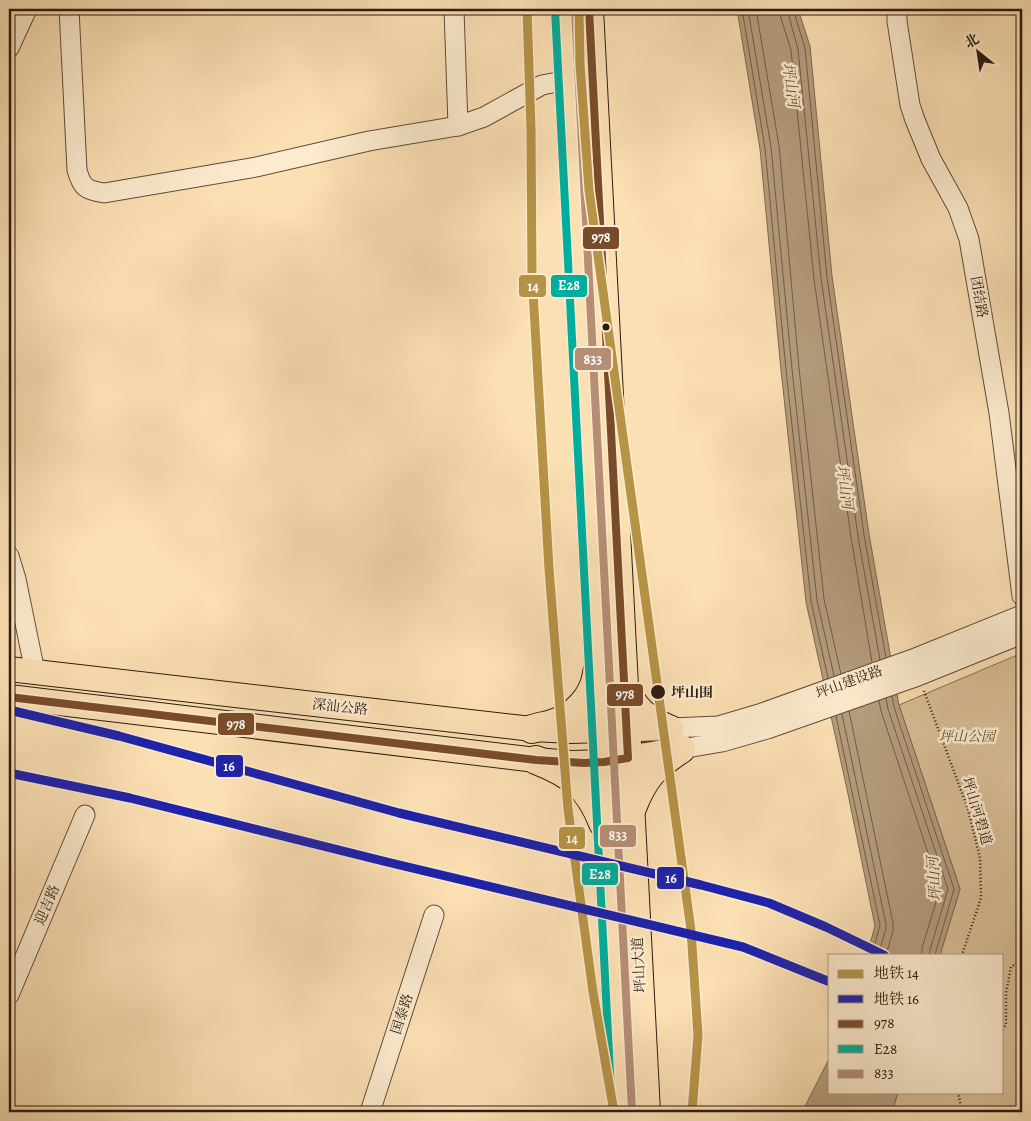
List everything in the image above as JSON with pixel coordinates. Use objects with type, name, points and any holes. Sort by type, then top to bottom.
[{"type":"highway","name":"坪山大道","points":[[565,9],[599,664],[614,731],[616,760],[608,842],[622,1112]]},
{"type":"highway","name":"坪山大道","points":[[589,9],[624,684],[614,731]]},
{"type":"highway","points":[[532,728],[552,724],[569,716],[582,705],[591,693],[597,679],[599,664]]},
{"type":"highway","points":[[631,812],[639,790],[649,775],[663,761],[676,738]]},
{"type":"highway","points":[[536,760],[574,778],[596,807],[608,842]]},
{"type":"highway","name":"坪山大道","points":[[616,760],[631,812],[646,1112]]},
{"type":"main road","name":"深汕公路","points":[[9,669],[532,728],[572,732],[614,731],[676,738]]},
{"type":"main road","points":[[624,684],[632,700],[644,713],[676,738]]},
{"type":"main road","points":[[9,697],[572,763],[616,760],[676,738]]},
{"type":"street","points":[[9,48],[27,9]]},
{"type":"street","points":[[68,9],[80,181],[91,191],[104,193],[256,167],[369,141],[458,126],[484,116],[542,85],[568,80]]},
{"type":"street","points":[[454,9],[458,126]]},
{"type":"street","name":"团结路","points":[[897,9],[897,22],[910,105],[928,152],[958,208],[969,239],[999,413],[1022,596]]},
{"type":"street","points":[[9,556],[16,579],[35,672]]},
{"type":"street","name":"坪山建设路","points":[[916,667],[1022,615]]},
{"type":"street","name":"坪山建设路","points":[[676,738],[722,742],[767,729],[818,703],[916,667],[1022,634]]},
{"type":"street","name":"迎吉路","points":[[9,995],[85,816]]},
{"type":"street","name":"国泰路","points":[[370,1112],[434,915]]},
{"type":"path","name":"坪山河碧道","points":[[916,667],[968,809],[980,858],[981,898],[962,954]]},
{"type":"path","points":[[1004,1027],[1006,1025],[1006,992],[1011,967],[1022,961]]},
{"type":"path","points":[[958,1094],[962,1112]]},
{"type":"green space","name":"坪山公园","points":[[1022,653],[1022,1112],[892,1112],[897,1094],[1004,1094],[1004,954],[940,954],[960,889],[899,705]]},
{"type":"water","name":"坪山河","points":[[737,9],[798,9],[810,46],[832,276],[869,534],[899,705],[960,889],[940,954],[867,954],[875,926],[806,602],[760,149]]},
{"type":"water","points":[[828,1061],[828,1094],[897,1094],[892,1112],[802,1112]]},
{"type":"metro line","name":"14","points":[[527,9],[531,129],[532,274],[549,569],[568,809],[593,992],[614,1112]]},
{"type":"metro line","name":"14","points":[[579,9],[580,64],[589,190],[691,930],[698,1035],[692,1112]]},
{"type":"metro line","name":"16","points":[[9,710],[119,736],[399,813],[769,903],[826,927],[882,954]]},
{"type":"metro line","name":"16","points":[[9,773],[130,798],[743,947],[828,981]]},
{"type":"transit line","name":"833","points":[[575,9],[632,1111]]},
{"type":"transit line","name":"978","points":[[9,697],[536,760],[584,763],[628,758],[589,9]]},
{"type":"transit line","name":"E28","points":[[555,10],[612,1112]]},
{"type":"place","name":"坪山围","points":[[658,692]]}]
